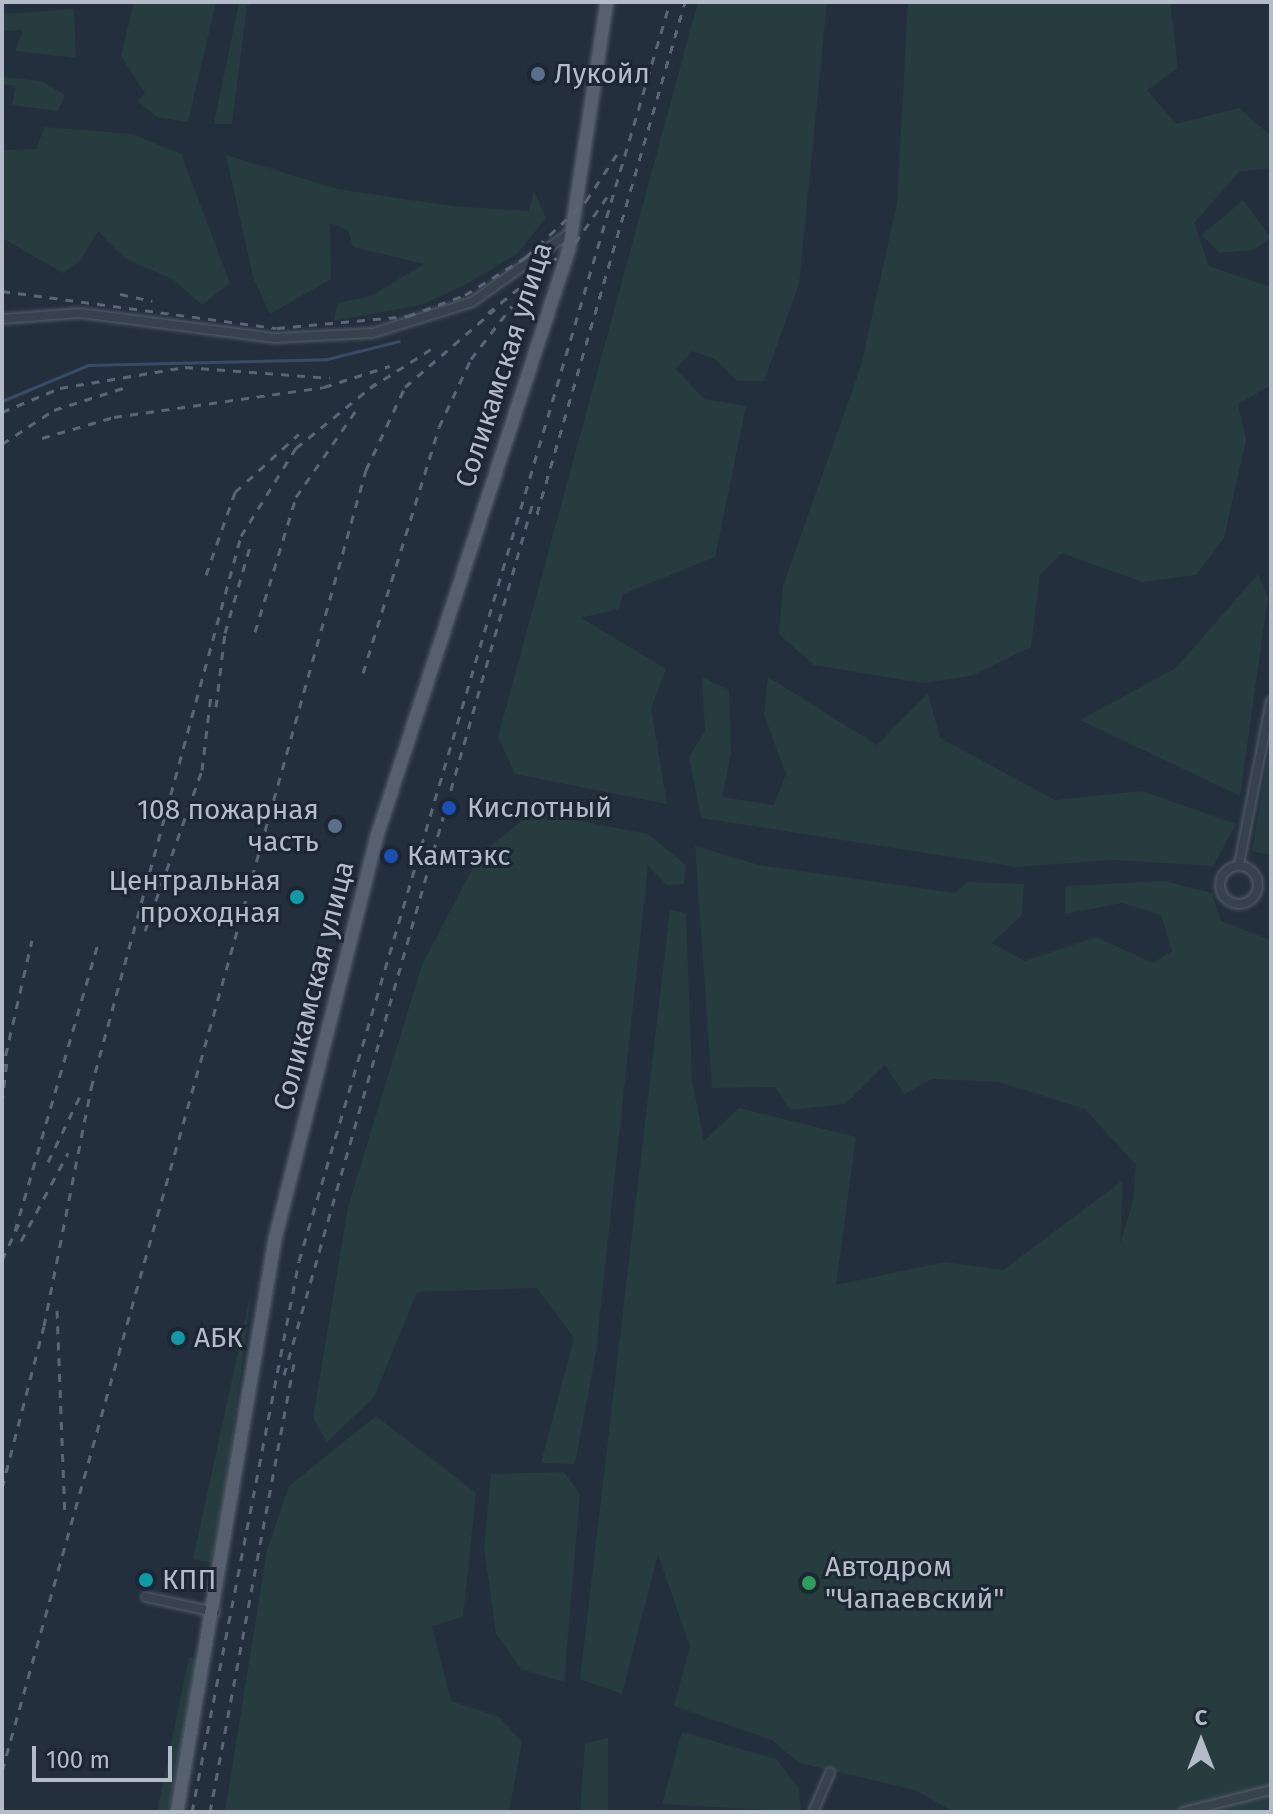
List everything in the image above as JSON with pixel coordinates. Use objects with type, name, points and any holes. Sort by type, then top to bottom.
[{"type":"main road","name":"Соликамская улица","points":[[177,1812],[215,1612],[258,1322],[352,928],[573,230],[607,2]]},
{"type":"street","points":[[2,319],[80,313],[276,338],[350,337],[452,312],[510,280],[573,230]]},
{"type":"street","points":[[1239,864],[1256,881],[1252,899],[1241,905],[1222,891],[1225,874],[1239,864],[1271,701]]},
{"type":"street","points":[[146,1597],[215,1612]]},
{"type":"street","points":[[813,1812],[830,1773]]},
{"type":"street","points":[[1184,1812],[1271,1790]]},
{"type":"green space","points":[[134,2],[216,2],[188,122],[157,117],[138,102],[145,93],[121,56]]},
{"type":"green space","points":[[239,2],[255,2],[247,6],[232,124],[214,124]]},
{"type":"green space","points":[[698,2],[827,2],[799,284],[764,381],[737,381],[715,359],[692,351],[676,369],[704,399],[746,406],[715,557],[623,594],[618,609],[581,618],[666,669],[651,708],[667,804],[515,774],[498,737]]},
{"type":"green space","points":[[908,2],[1170,2],[1178,68],[1147,90],[1176,124],[1239,108],[1271,136],[1271,168],[1239,172],[1194,223],[1209,266],[1271,287],[1271,385],[1238,404],[1246,440],[1224,538],[1196,575],[1142,582],[1062,553],[1040,575],[1031,647],[971,676],[923,683],[814,665],[779,634],[783,586],[861,366],[897,204]]},
{"type":"green space","points":[[74,9],[76,58],[15,51],[23,30],[2,31],[2,14]]},
{"type":"green space","points":[[2,77],[41,81],[65,95],[58,111],[12,105],[16,86],[2,84]]},
{"type":"green space","points":[[45,127],[132,134],[181,154],[230,283],[202,305],[174,280],[126,259],[98,231],[81,260],[63,273],[4,239],[4,150],[36,149]]},
{"type":"green space","points":[[226,155],[337,189],[452,206],[529,211],[534,191],[546,218],[517,254],[463,286],[420,305],[334,321],[337,303],[371,296],[424,264],[353,247],[348,230],[330,223],[331,279],[270,314],[253,277]]},
{"type":"green space","points":[[1243,200],[1271,238],[1254,250],[1220,253],[1202,235]]},
{"type":"green space","points":[[1258,574],[1268,597],[1240,796],[1080,720],[1176,668]]},
{"type":"green space","points":[[702,677],[729,690],[731,754],[722,797],[774,805],[786,774],[764,715],[768,677],[877,745],[928,693],[940,738],[1055,800],[1142,791],[1236,824],[1213,866],[1114,860],[1016,867],[701,818],[689,757],[705,731]]},
{"type":"green space","points":[[1271,738],[1271,855],[1252,851]]},
{"type":"green space","points":[[532,812],[648,834],[686,865],[684,884],[667,885],[648,866],[596,1351],[575,1464],[541,1463],[574,1338],[537,1288],[417,1292],[374,1397],[327,1442],[313,1418],[348,1207],[422,965],[479,856]]},
{"type":"green space","points":[[695,846],[759,865],[955,893],[967,882],[1024,884],[1022,915],[992,943],[1025,961],[1096,937],[1153,963],[1172,951],[1161,915],[1122,903],[1065,914],[1065,886],[1164,881],[1212,893],[1221,921],[1271,940],[1271,1812],[954,1812],[915,1790],[799,1763],[772,1740],[674,1706],[690,1647],[658,1554],[622,1694],[580,1679],[670,910],[686,913],[692,1080],[704,1141],[739,1108],[856,1137],[836,1285],[945,1262],[1003,1270],[1123,1180],[1120,1244],[1133,1202],[1136,1165],[1085,1109],[999,1082],[932,1079],[904,1094],[885,1065],[845,1104],[790,1110],[775,1087],[712,1088]]},
{"type":"green space","points":[[252,1288],[213,1585],[212,1563],[193,1559]]},
{"type":"green space","points":[[376,1416],[476,1493],[463,1617],[432,1626],[451,1701],[499,1717],[522,1742],[509,1812],[225,1812],[267,1550],[289,1486]]},
{"type":"green space","points":[[564,1472],[580,1494],[564,1682],[521,1669],[496,1634],[484,1547],[491,1474]]},
{"type":"green space","points":[[189,1657],[199,1660],[168,1812],[157,1812]]},
{"type":"green space","points":[[682,1732],[776,1759],[799,1788],[801,1812],[662,1804]]},
{"type":"green space","points":[[608,1738],[608,1812],[580,1812],[585,1743]]},
{"type":"waterway","points":[[2,401],[88,365],[327,359],[399,341]]},
{"type":"railway","points":[[192,1812],[299,1261],[670,2]]},
{"type":"railway","points":[[537,514],[685,2]]},
{"type":"railway","points":[[2,291],[277,328],[408,316],[465,295],[526,257],[586,201],[621,148]]},
{"type":"railway","points":[[488,313],[575,243],[607,197]]},
{"type":"railway","points":[[120,294],[152,301]]},
{"type":"railway","points":[[363,673],[439,427],[471,359],[512,306]]},
{"type":"railway","points":[[2,1771],[366,470],[405,387],[495,309]]},
{"type":"railway","points":[[370,388],[431,349]]},
{"type":"railway","points":[[42,438],[114,417],[324,387],[390,366]]},
{"type":"railway","points":[[2,412],[60,388],[185,367],[330,378]]},
{"type":"railway","points":[[2,1488],[44,1326],[91,1088],[241,536],[296,448],[376,383]]},
{"type":"railway","points":[[2,444],[54,410],[129,386]]},
{"type":"railway","points":[[255,632],[296,497],[359,406]]},
{"type":"railway","points":[[206,575],[235,492],[299,434]]},
{"type":"railway","points":[[284,1375],[533,502]]},
{"type":"railway","points":[[216,707],[225,633],[251,543]]},
{"type":"railway","points":[[145,931],[202,770],[211,694]]},
{"type":"railway","points":[[2,1071],[32,940]]},
{"type":"railway","points":[[15,1231],[98,944]]},
{"type":"railway","points":[[2,1103],[7,1060]]},
{"type":"railway","points":[[48,1162],[81,1094]]},
{"type":"railway","points":[[21,1241],[68,1153]]},
{"type":"railway","points":[[2,1260],[19,1224]]},
{"type":"railway","points":[[57,1310],[65,1517]]},
{"type":"railway","points":[[210,1812],[294,1364]]},
{"type":"place","name":"Лукойл","points":[[538,74]]},
{"type":"place","name":"Кислотный","points":[[449,808]]},
{"type":"place","name":"108 пожарная часть","points":[[335,826]]},
{"type":"place","name":"Камтэкс","points":[[391,856]]},
{"type":"place","name":"Центральная проходная","points":[[297,897]]},
{"type":"place","name":"АБК","points":[[178,1338]]},
{"type":"place","name":"КПП","points":[[146,1580]]},
{"type":"place","name":"Автодром \"Чапаевский\"","points":[[809,1583]]}]
